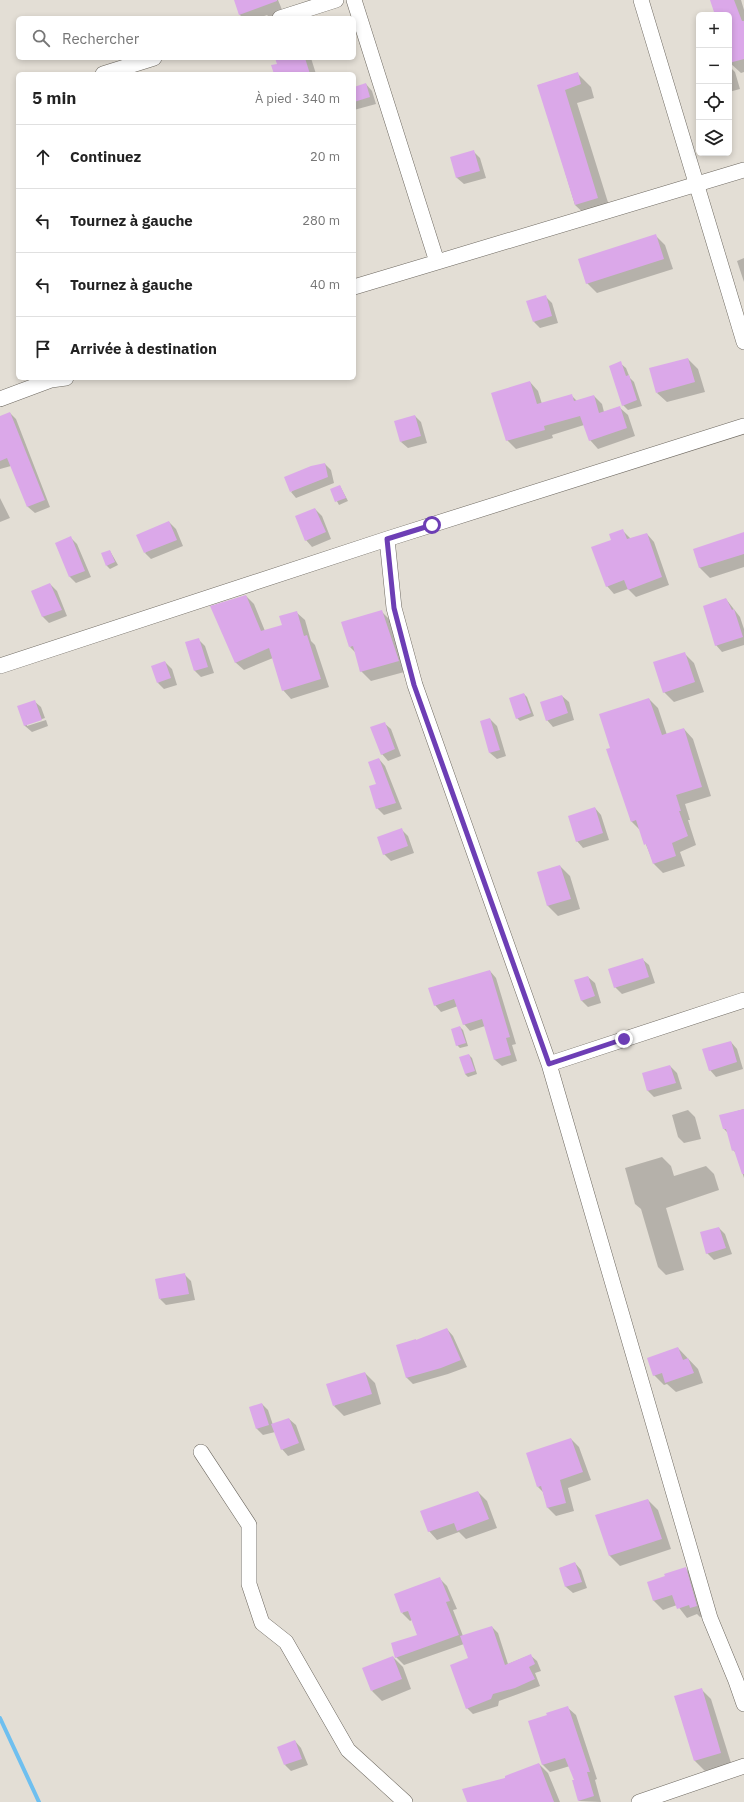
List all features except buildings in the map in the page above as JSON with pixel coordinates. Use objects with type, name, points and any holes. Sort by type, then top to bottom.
[{"type":"street","points":[[286,16],[336,0]]},
{"type":"street","points":[[354,0],[436,262]]},
{"type":"street","points":[[641,0],[744,342]]},
{"type":"street","points":[[109,72],[148,60]]},
{"type":"street","points":[[356,286],[744,170]]},
{"type":"street","points":[[0,399],[51,380]]},
{"type":"street","points":[[0,666],[387,539],[744,426]]},
{"type":"street","points":[[387,539],[394,608],[414,685],[549,1064],[710,1618],[744,1704]]},
{"type":"street","points":[[549,1064],[744,1000]]},
{"type":"street","points":[[201,1452],[249,1525],[249,1584],[262,1623],[286,1642],[348,1750],[405,1802]]},
{"type":"street","points":[[639,1802],[744,1766]]},
{"type":"waterway","points":[[0,1718],[39,1802]]},
{"type":"route","points":[[432,525],[387,539],[394,608],[414,685],[549,1064],[624,1039]]}]
